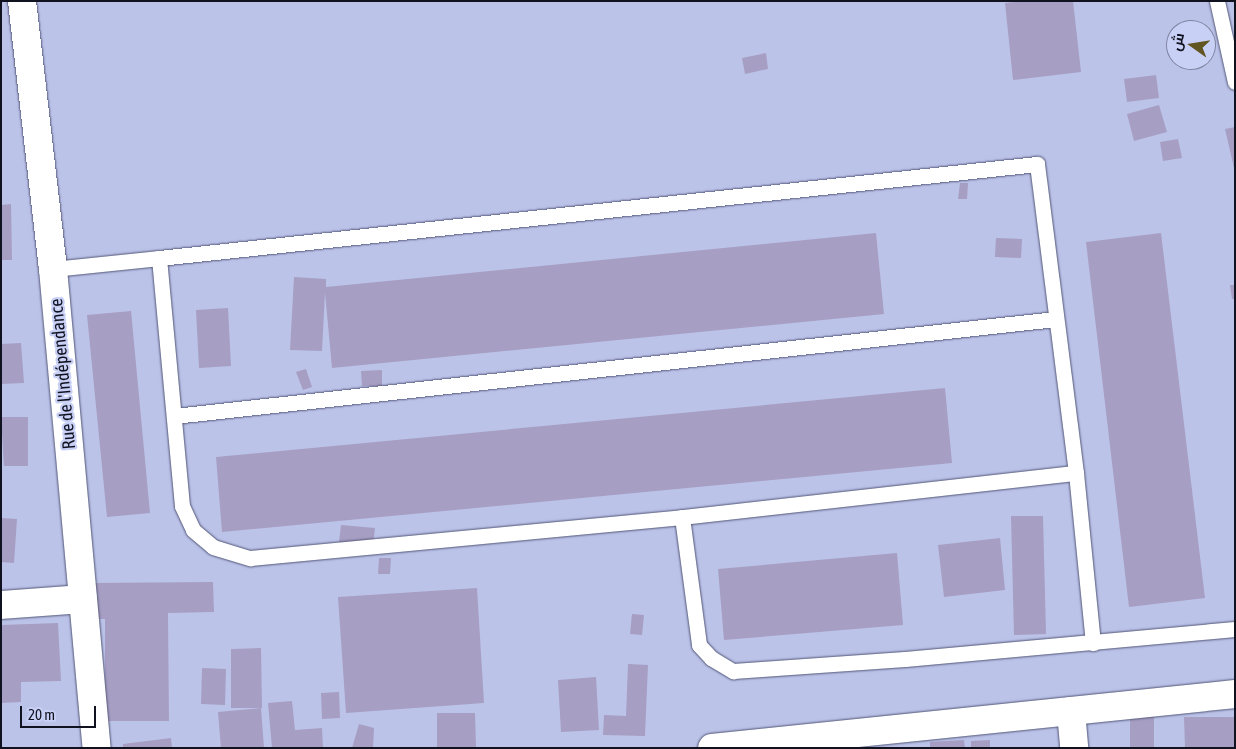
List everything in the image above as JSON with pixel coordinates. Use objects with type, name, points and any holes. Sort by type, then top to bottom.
[{"type":"main road","name":"Rue de l'Indépendance","points":[[22,1],[53,269],[97,748]]},
{"type":"main road","points":[[1,605],[83,599]]},
{"type":"main road","points":[[712,748],[841,741],[1071,711],[1235,694]]},
{"type":"main road","points":[[1071,711],[1074,748]]},
{"type":"lane","points":[[1216,1],[1235,82]]},
{"type":"lane","points":[[53,269],[1037,164],[1076,473],[1093,643]]},
{"type":"lane","points":[[159,258],[182,506],[193,530],[213,548],[250,558],[682,517],[1076,473]]},
{"type":"lane","points":[[174,416],[1056,318]]},
{"type":"lane","points":[[682,517],[699,644],[711,658],[733,671],[1093,643],[1128,637],[1235,629]]},
{"type":"building","points":[[1073,1],[1081,72],[1013,80],[1005,3]]},
{"type":"building","points":[[766,53],[768,69],[745,74],[742,58]]},
{"type":"building","points":[[1156,75],[1159,98],[1127,102],[1124,79]]},
{"type":"building","points":[[1159,105],[1167,132],[1134,141],[1127,114]]},
{"type":"building","points":[[1235,127],[1235,168],[1234,168],[1225,129]]},
{"type":"building","points":[[1178,139],[1182,158],[1163,161],[1160,142]]},
{"type":"building","points":[[960,183],[968,183],[967,199],[958,199]]},
{"type":"building","points":[[11,204],[12,260],[1,260],[1,205]]},
{"type":"building","points":[[876,233],[884,314],[332,368],[325,293],[322,351],[290,350],[294,277],[326,279],[326,287]]},
{"type":"building","points":[[1161,233],[1205,598],[1129,607],[1086,242]]},
{"type":"building","points":[[996,238],[1022,239],[1021,258],[995,257]]},
{"type":"building","points":[[1230,285],[1235,285],[1235,299],[1232,299]]},
{"type":"building","points":[[228,308],[231,366],[199,368],[196,310]]},
{"type":"building","points":[[131,311],[150,513],[107,517],[87,315]]},
{"type":"building","points":[[21,343],[24,383],[1,384],[1,344]]},
{"type":"building","points":[[306,369],[312,387],[303,390],[296,372]]},
{"type":"building","points":[[382,370],[382,386],[362,386],[361,371]]},
{"type":"building","points":[[945,388],[952,463],[222,532],[216,457]]},
{"type":"building","points":[[1,417],[28,417],[28,466],[4,466]]},
{"type":"building","points":[[1011,516],[1043,516],[1046,634],[1014,635]]},
{"type":"building","points":[[1,518],[17,519],[14,563],[1,562]]},
{"type":"building","points":[[341,525],[375,528],[373,545],[339,542]]},
{"type":"building","points":[[1000,538],[1005,590],[944,597],[938,545]]},
{"type":"building","points":[[897,553],[903,625],[724,640],[718,569]]},
{"type":"building","points":[[379,558],[391,558],[390,574],[378,574]]},
{"type":"building","points":[[213,582],[214,612],[168,613],[169,721],[105,721],[105,619],[93,619],[93,583]]},
{"type":"building","points":[[477,588],[484,703],[346,713],[338,597]]},
{"type":"building","points":[[632,614],[644,615],[642,635],[630,634]]},
{"type":"building","points":[[58,623],[61,681],[21,682],[21,702],[1,703],[1,625]]},
{"type":"building","points":[[261,648],[262,708],[231,708],[231,649]]},
{"type":"building","points":[[628,664],[648,665],[645,736],[603,735],[604,715],[626,716]]},
{"type":"building","points":[[202,668],[226,669],[225,705],[201,704]]},
{"type":"building","points":[[596,677],[599,730],[561,732],[558,680]]},
{"type":"building","points":[[339,692],[340,718],[322,719],[321,693]]},
{"type":"building","points":[[292,701],[295,730],[322,728],[323,748],[272,748],[268,703]]},
{"type":"building","points":[[261,708],[264,748],[221,748],[218,712]]},
{"type":"building","points":[[1130,708],[1154,708],[1154,748],[1130,748]]},
{"type":"building","points":[[437,713],[475,713],[476,747],[437,748]]},
{"type":"building","points":[[1184,717],[1235,717],[1235,748],[1185,748]]},
{"type":"building","points":[[359,724],[374,728],[373,748],[352,748]]},
{"type":"building","points":[[171,738],[172,748],[123,748],[123,744]]},
{"type":"building","points":[[964,740],[965,748],[930,748],[930,742]]},
{"type":"building","points":[[990,740],[990,748],[971,748],[971,741]]}]
